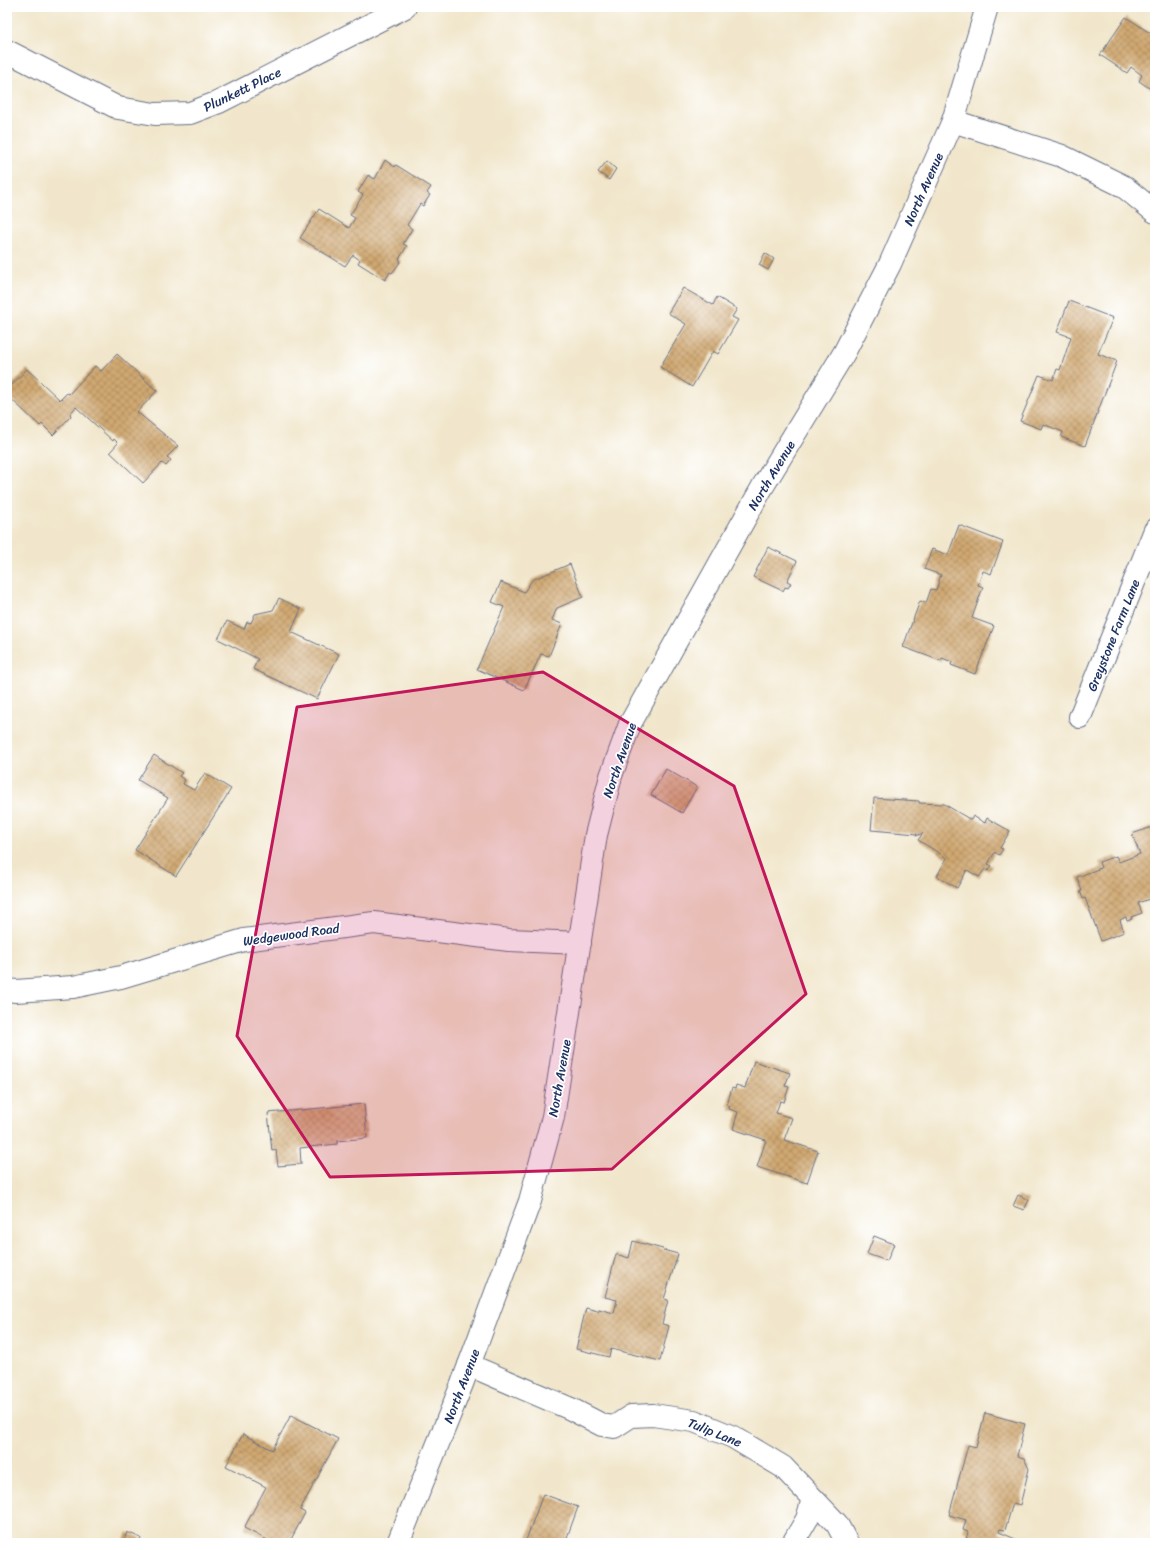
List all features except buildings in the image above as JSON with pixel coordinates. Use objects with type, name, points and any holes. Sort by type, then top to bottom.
[{"type":"street","name":"Plunkett Place","points":[[7,51],[118,108],[155,114],[190,113],[219,102],[405,7]]},
{"type":"street","name":"North Avenue","points":[[398,1543],[469,1366],[530,1201],[553,1117],[596,835],[611,776],[630,724],[763,486],[844,353],[890,264],[953,121],[987,7]]},
{"type":"street","points":[[953,121],[1062,156],[1123,186],[1155,212]]},
{"type":"street","name":"Greystone Farm Lane","points":[[1080,717],[1155,530]]},
{"type":"street","name":"Wedgewood Road","points":[[7,990],[16,991],[73,987],[122,977],[244,940],[374,922],[509,940],[580,944]]},
{"type":"street","name":"Tulip Lane","points":[[469,1366],[571,1409],[602,1425],[614,1427],[631,1416],[653,1415],[694,1421],[733,1437],[783,1467],[837,1524],[847,1543]]},
{"type":"street","points":[[793,1543],[807,1518],[813,1498]]},
{"type":"highlighted area","points":[[543,672],[734,786],[806,994],[612,1169],[330,1177],[237,1036],[297,707]]}]
